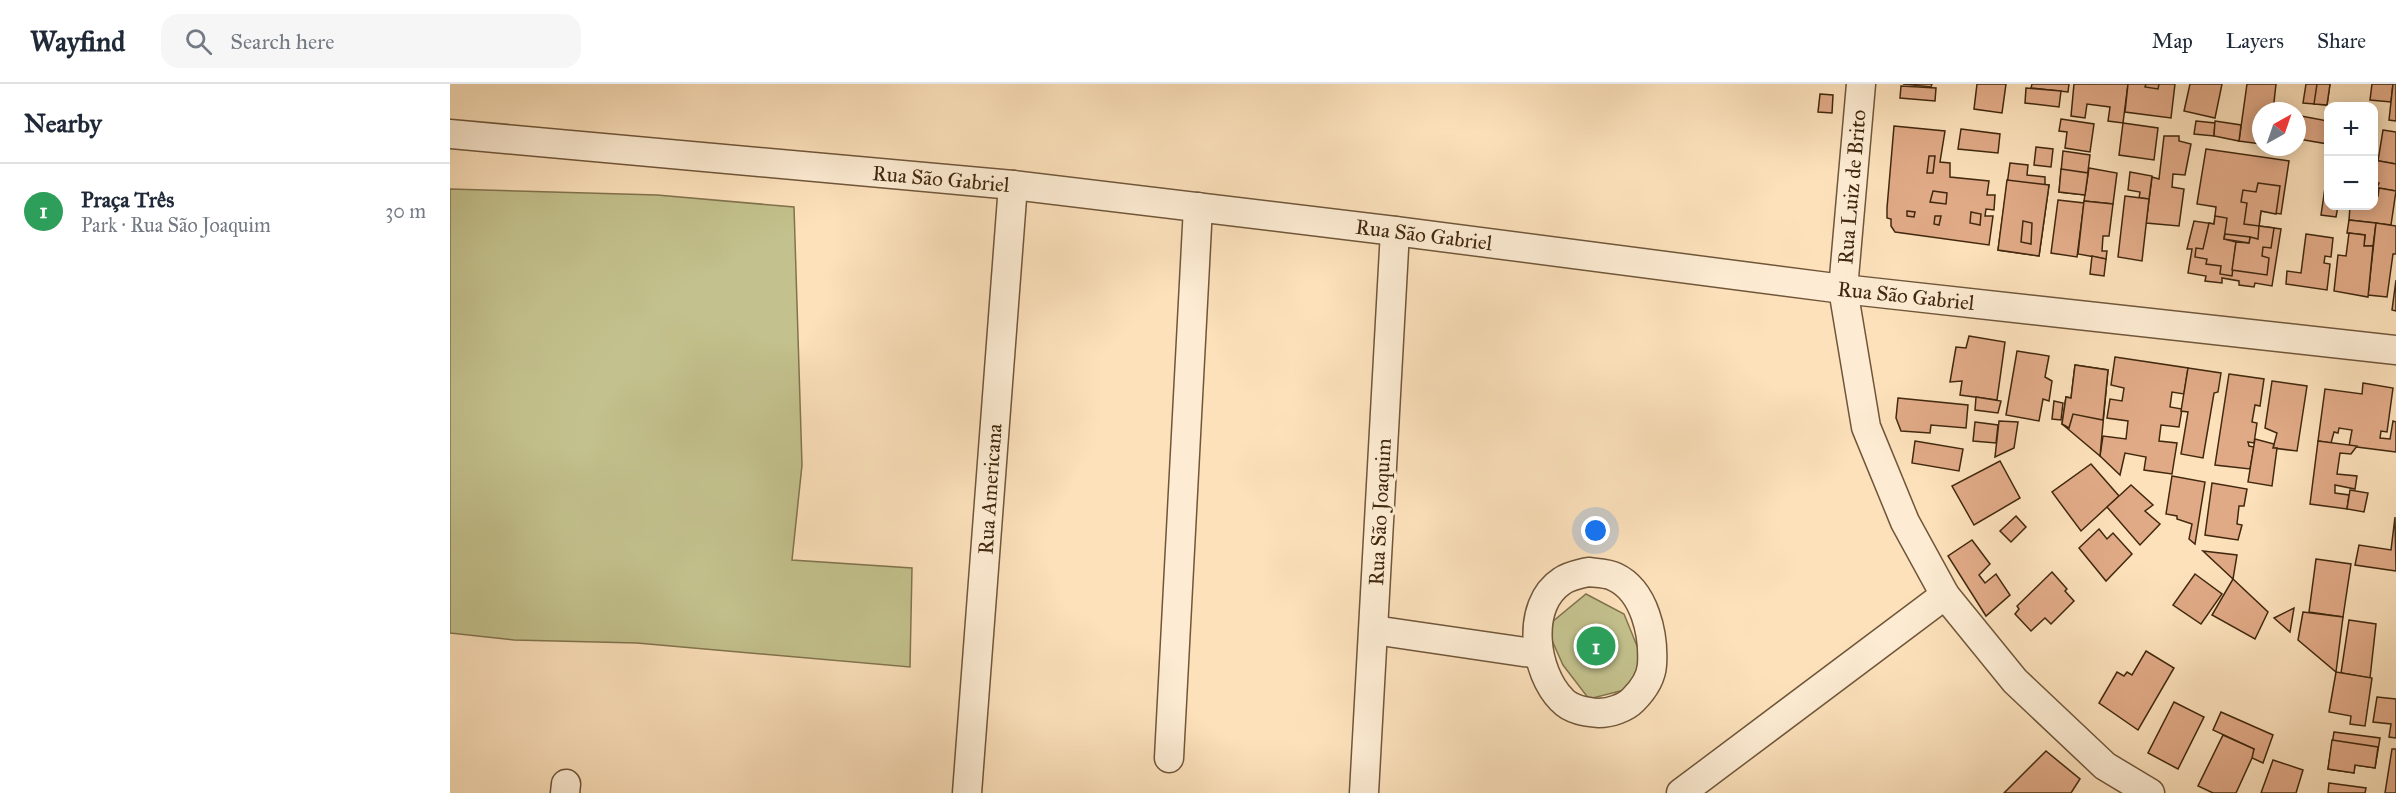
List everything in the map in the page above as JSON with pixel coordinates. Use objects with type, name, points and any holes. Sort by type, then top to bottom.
[{"type":"street","name":"Rua Luiz de Brito","points":[[1862,84],[1843,289],[1866,428],[1905,522],[1945,595],[2015,681],[2105,766],[2150,793]]},
{"type":"street","name":"Rua São Gabriel","points":[[450,134],[1012,185],[1395,231],[1843,289],[2396,350]]},
{"type":"street","name":"Rua Americana","points":[[968,793],[1012,185]]},
{"type":"street","points":[[1169,758],[1198,207]]},
{"type":"street","name":"Rua São Joaquim","points":[[1365,793],[1395,231]]},
{"type":"street","points":[[1588,572],[1615,577],[1637,594],[1647,620],[1652,667],[1644,688],[1628,705],[1606,713],[1583,712],[1563,701],[1548,683],[1538,654],[1538,628],[1544,601],[1562,581],[1588,572]]},
{"type":"street","points":[[1681,793],[1945,595]]},
{"type":"street","points":[[1374,630],[1538,654]]},
{"type":"shaded area","points":[[450,189],[657,195],[794,207],[802,465],[792,560],[912,568],[910,667],[637,643],[514,640],[450,633]]},
{"type":"shaded area","points":[[1586,594],[1624,614],[1646,668],[1628,689],[1589,699],[1563,665],[1546,627]]},
{"type":"building","points":[[1903,84],[1932,84],[1931,87]]},
{"type":"building","points":[[1977,84],[2006,84],[2002,113],[1974,109]]},
{"type":"building","points":[[2032,84],[2069,84],[2068,92],[2031,88]]},
{"type":"building","points":[[2074,84],[2128,84],[2123,123],[2108,121],[2110,107],[2087,104],[2085,118],[2071,116]]},
{"type":"building","points":[[2128,84],[2175,84],[2171,118],[2125,112]]},
{"type":"building","points":[[2146,84],[2159,84],[2158,89],[2145,87]]},
{"type":"building","points":[[2190,84],[2222,84],[2215,118],[2184,111]]},
{"type":"building","points":[[2247,84],[2276,84],[2274,102],[2252,102],[2252,143],[2239,141]]},
{"type":"building","points":[[2306,84],[2330,84],[2327,102],[2324,102],[2324,105],[2303,102]]},
{"type":"building","points":[[2317,84],[2330,84],[2327,102],[2324,102],[2324,105],[2314,104]]},
{"type":"building","points":[[2372,84],[2393,84],[2391,102],[2370,100]]},
{"type":"building","points":[[2393,84],[2396,84],[2396,121],[2389,120]]},
{"type":"building","points":[[1901,86],[1936,88],[1935,101],[1900,98]]},
{"type":"building","points":[[2026,88],[2061,91],[2059,107],[2025,103]]},
{"type":"building","points":[[1820,94],[1833,95],[1832,113],[1818,112]]},
{"type":"building","points":[[2306,117],[2324,120],[2324,143],[2306,140]]},
{"type":"building","points":[[2061,119],[2094,124],[2090,152],[2065,148],[2067,132],[2059,131]]},
{"type":"building","points":[[2196,121],[2215,123],[2214,136],[2194,134]]},
{"type":"building","points":[[2215,121],[2241,125],[2239,141],[2214,136]]},
{"type":"building","points":[[2123,123],[2158,128],[2154,160],[2119,155]]},
{"type":"building","points":[[1894,126],[1945,131],[1940,162],[1950,163],[1950,177],[1989,181],[1987,195],[1995,195],[1994,210],[1986,209],[1985,216],[1993,216],[1989,245],[1895,232],[1891,226],[1891,219],[1887,218]]},
{"type":"building","points":[[1961,129],[2000,134],[1998,153],[1958,149]]},
{"type":"building","points":[[2383,130],[2396,132],[2396,164],[2378,161]]},
{"type":"building","points":[[2164,136],[2179,136],[2179,141],[2191,144],[2185,175],[2173,174],[2172,187],[2184,189],[2179,226],[2146,223],[2152,177],[2159,179]]},
{"type":"building","points":[[2036,147],[2053,149],[2051,167],[2034,165]]},
{"type":"building","points":[[2206,149],[2289,161],[2281,214],[2261,211],[2259,226],[2281,229],[2272,286],[2255,283],[2254,287],[2239,285],[2239,281],[2222,278],[2222,283],[2205,281],[2206,276],[2188,273],[2192,249],[2187,249],[2194,221],[2214,224],[2216,207],[2197,204]]},
{"type":"building","points":[[2063,151],[2090,155],[2085,195],[2059,192]]},
{"type":"building","points":[[1929,156],[1935,156],[1933,173],[1927,173]]},
{"type":"building","points":[[2378,161],[2396,164],[2396,191],[2378,188]]},
{"type":"building","points":[[2010,163],[2028,165],[2027,175],[2045,177],[2045,185],[2049,185],[2039,256],[1998,250]]},
{"type":"building","points":[[2089,168],[2117,173],[2113,204],[2084,201]]},
{"type":"building","points":[[2061,169],[2088,173],[2085,195],[2059,192]]},
{"type":"building","points":[[2130,172],[2152,176],[2149,199],[2139,198],[2140,192],[2128,190]]},
{"type":"building","points":[[2007,180],[2049,185],[2039,256],[1998,250]]},
{"type":"building","points":[[2258,183],[2280,186],[2276,214],[2261,211],[2259,226],[2244,224],[2247,203],[2241,202],[2243,190],[2256,192]]},
{"type":"building","points":[[2379,188],[2396,191],[2391,225],[2349,220],[2350,210],[2378,210]]},
{"type":"building","points":[[1933,191],[1947,193],[1946,204],[1930,202]]},
{"type":"building","points":[[2324,195],[2324,210],[2337,210],[2336,217],[2321,215]]},
{"type":"building","points":[[2125,196],[2149,199],[2142,261],[2118,257]]},
{"type":"building","points":[[2058,200],[2084,203],[2077,257],[2051,253]]},
{"type":"building","points":[[2084,201],[2113,204],[2109,236],[2103,236],[2102,251],[2107,251],[2106,259],[2078,254]]},
{"type":"building","points":[[1907,211],[1915,212],[1914,217],[1907,216]]},
{"type":"building","points":[[1971,212],[1981,214],[1980,225],[1970,223]]},
{"type":"building","points":[[1935,216],[1941,216],[1939,225],[1934,224]]},
{"type":"building","points":[[2215,216],[2227,218],[2224,239],[2236,242],[2232,276],[2220,274],[2221,266],[2206,264],[2207,259],[2195,257],[2196,248],[2203,249],[2209,223],[2214,224]]},
{"type":"building","points":[[2349,220],[2376,223],[2373,246],[2364,246],[2365,235],[2347,233]]},
{"type":"building","points":[[2023,221],[2032,223],[2031,244],[2021,242]]},
{"type":"building","points":[[2376,223],[2396,226],[2396,254],[2393,254],[2387,297],[2368,295]]},
{"type":"building","points":[[2259,226],[2274,228],[2271,248],[2263,247],[2262,256],[2269,258],[2267,275],[2232,270],[2236,242],[2249,243],[2250,237],[2258,239]]},
{"type":"building","points":[[2349,233],[2365,235],[2364,246],[2373,246],[2368,297],[2334,291],[2338,255],[2346,256]]},
{"type":"building","points":[[2225,234],[2250,237],[2249,243],[2224,239]]},
{"type":"building","points":[[2306,234],[2333,238],[2331,257],[2325,256],[2324,263],[2330,264],[2327,290],[2286,284],[2287,271],[2301,273]]},
{"type":"building","points":[[2092,256],[2106,259],[2104,276],[2090,274]]},
{"type":"building","points":[[2396,280],[2396,311],[2392,310]]},
{"type":"building","points":[[1969,336],[2005,342],[1997,400],[1960,395],[1962,381],[1950,382],[1956,347],[1966,348]]},
{"type":"building","points":[[2017,351],[2049,356],[2045,377],[2052,381],[2049,401],[2043,399],[2039,421],[2006,415]]},
{"type":"building","points":[[2115,357],[2188,368],[2184,394],[2172,392],[2170,407],[2182,409],[2179,427],[2161,425],[2159,441],[2177,443],[2172,474],[2144,470],[2146,457],[2125,453],[2120,475],[2100,456],[2103,436],[2126,439],[2128,421],[2107,418],[2110,399],[2122,401],[2124,388],[2111,385]]},
{"type":"building","points":[[2075,365],[2108,370],[2100,456],[2062,424],[2066,397],[2071,398]]},
{"type":"building","points":[[2075,365],[2108,370],[2103,420],[2073,414],[2069,428],[2062,424],[2066,397],[2071,398]]},
{"type":"building","points":[[2188,368],[2221,373],[2218,392],[2214,393],[2203,458],[2181,454],[2188,412],[2181,411]]},
{"type":"building","points":[[2229,374],[2264,379],[2260,406],[2255,405],[2252,422],[2257,423],[2254,443],[2248,442],[2249,446],[2254,447],[2250,469],[2215,465]]},
{"type":"building","points":[[2272,381],[2307,386],[2297,451],[2273,448],[2277,433],[2265,428]]},
{"type":"building","points":[[2363,383],[2393,388],[2387,432],[2381,431],[2380,438],[2390,439],[2393,421],[2396,422],[2396,452],[2349,446],[2352,430],[2339,428],[2338,433],[2334,432],[2331,443],[2318,441],[2325,389],[2362,394]]},
{"type":"building","points":[[1976,397],[2001,401],[1998,413],[1975,410]]},
{"type":"building","points":[[1898,398],[1968,405],[1966,428],[1931,425],[1930,433],[1901,431],[1896,418]]},
{"type":"building","points":[[2054,401],[2063,403],[2061,420],[2052,419]]},
{"type":"building","points":[[1999,421],[2018,422],[2014,448],[1995,457]]},
{"type":"building","points":[[1975,422],[1998,425],[1996,443],[1973,441]]},
{"type":"building","points":[[2255,439],[2274,444],[2273,448],[2277,448],[2272,486],[2248,482]]},
{"type":"building","points":[[1915,441],[1963,449],[1959,471],[1912,463]]},
{"type":"building","points":[[2318,441],[2357,446],[2351,454],[2340,453],[2337,474],[2357,476],[2355,489],[2335,485],[2335,493],[2349,495],[2347,509],[2310,504]]},
{"type":"building","points":[[2000,461],[2020,498],[1974,525],[1952,486]]},
{"type":"building","points":[[2091,464],[2119,496],[2081,531],[2052,492]]},
{"type":"building","points":[[2172,476],[2205,482],[2195,544],[2189,539],[2192,524],[2177,519],[2177,516],[2166,514]]},
{"type":"building","points":[[2212,483],[2247,489],[2244,506],[2239,506],[2237,524],[2242,525],[2238,540],[2205,535]]},
{"type":"building","points":[[2131,485],[2153,505],[2145,511],[2160,524],[2140,545],[2107,507]]},
{"type":"building","points":[[2350,490],[2368,493],[2364,512],[2347,509]]},
{"type":"building","points":[[2016,516],[2026,527],[2011,542],[2000,531]]},
{"type":"building","points":[[2395,517],[2396,571],[2355,565],[2359,545],[2391,550]]},
{"type":"building","points":[[2099,529],[2107,539],[2113,533],[2132,554],[2106,581],[2079,548]]},
{"type":"building","points":[[1972,540],[1990,564],[1979,575],[1985,583],[1996,574],[2010,595],[1986,616],[1948,556]]},
{"type":"building","points":[[2203,551],[2237,555],[2233,579]]},
{"type":"building","points":[[2316,559],[2351,564],[2343,617],[2309,612]]},
{"type":"building","points":[[2052,572],[2074,601],[2051,624],[2045,618],[2031,631],[2015,614],[2019,609],[2017,606]]},
{"type":"building","points":[[2195,574],[2222,594],[2201,624],[2173,605]]},
{"type":"building","points":[[2233,579],[2268,612],[2255,639],[2212,615]]},
{"type":"building","points":[[2294,608],[2290,632],[2274,618]]},
{"type":"building","points":[[2303,612],[2343,617],[2336,672],[2298,640]]},
{"type":"building","points":[[2349,620],[2376,624],[2370,678],[2341,673]]},
{"type":"building","points":[[2146,651],[2174,668],[2138,730],[2099,703],[2117,672],[2124,676],[2127,672],[2132,675]]},
{"type":"building","points":[[2336,672],[2372,678],[2365,726],[2350,724],[2351,716],[2329,712]]},
{"type":"building","points":[[2377,697],[2396,699],[2396,738],[2389,737],[2391,724],[2373,722]]},
{"type":"building","points":[[2174,702],[2204,717],[2178,769],[2148,753]]},
{"type":"building","points":[[2221,712],[2273,735],[2263,763],[2250,757],[2254,749],[2213,730]]},
{"type":"building","points":[[2334,732],[2380,738],[2375,768],[2355,765],[2354,773],[2328,769]]},
{"type":"building","points":[[2223,735],[2254,749],[2236,793],[2213,793],[2198,786]]},
{"type":"building","points":[[2332,740],[2378,747],[2375,768],[2355,765],[2354,773],[2328,769]]},
{"type":"building","points":[[2392,749],[2396,749],[2396,793],[2385,793]]},
{"type":"building","points":[[2046,751],[2080,779],[2071,793],[2004,793]]},
{"type":"building","points":[[2273,760],[2303,770],[2296,793],[2261,793]]},
{"type":"building","points":[[2329,783],[2366,788],[2365,793],[2328,793]]},
{"type":"place","name":"Praça Três","points":[[1596,646]]}]
